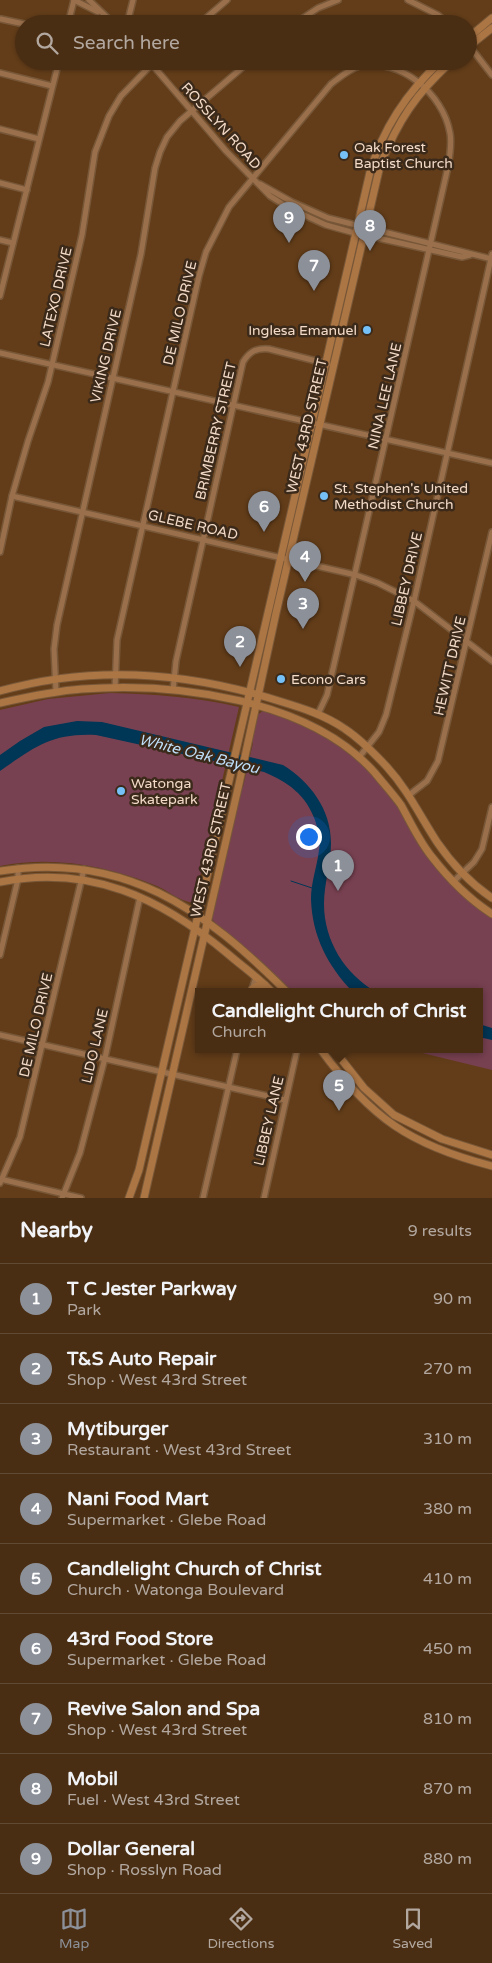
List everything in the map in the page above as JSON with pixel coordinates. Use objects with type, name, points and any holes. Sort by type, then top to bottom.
[{"type":"main road","points":[[477,30],[492,18]]},
{"type":"main road","points":[[477,40],[492,28]]},
{"type":"main road","name":"WEST 43RD STREET","points":[[144,1198],[240,784],[256,706],[254,693],[261,646],[290,560],[301,491],[360,231],[387,147],[421,86],[434,70]]},
{"type":"main road","name":"WEST 43RD STREET","points":[[421,86],[441,70]]},
{"type":"main road","name":"WEST 43RD STREET","points":[[129,1198],[139,1170],[162,1073],[237,741],[247,704],[254,693],[270,646],[273,612],[282,558],[301,491]]},
{"type":"main road","points":[[261,646],[270,646]]},
{"type":"main road","points":[[0,691],[24,684],[55,679],[115,675],[175,677],[213,683],[254,693],[318,714],[345,728],[387,767],[410,794],[437,842],[462,874],[492,898]]},
{"type":"main road","points":[[0,703],[56,692],[115,688],[173,690],[256,706],[292,716],[311,724],[360,756],[400,804],[431,857],[468,896],[492,914]]},
{"type":"main road","points":[[220,819],[231,822]]},
{"type":"main road","points":[[0,870],[40,866],[84,869],[127,879],[162,893],[198,915],[236,944],[283,988]]},
{"type":"main road","points":[[0,882],[59,876],[81,878],[114,886],[159,905],[195,928],[268,988]]},
{"type":"main road","points":[[255,988],[265,985]]},
{"type":"main road","points":[[178,1005],[188,1008]]},
{"type":"main road","points":[[323,1053],[345,1082],[365,1104],[388,1122],[437,1150],[492,1166]]},
{"type":"main road","points":[[336,1053],[364,1088],[394,1116],[438,1137],[492,1155]]},
{"type":"main road","points":[[146,1139],[158,1142]]},
{"type":"main road","points":[[468,1160],[470,1149]]},
{"type":"street","points":[[70,15],[74,0],[103,15]]},
{"type":"street","points":[[89,0],[103,15]]},
{"type":"street","points":[[129,15],[133,0]]},
{"type":"street","points":[[210,15],[227,0]]},
{"type":"street","points":[[308,15],[318,8],[338,0]]},
{"type":"street","points":[[408,0],[438,15]]},
{"type":"street","points":[[1,19],[15,22]]},
{"type":"street","points":[[477,56],[492,75]]},
{"type":"street","points":[[0,296],[56,70]]},
{"type":"street","name":"LATEXO DRIVE","points":[[0,552],[12,496],[48,382],[82,235],[94,161],[101,134],[121,96],[145,70]]},
{"type":"street","name":"ROSSLYN ROAD","points":[[159,70],[226,151],[270,196],[289,208],[326,225],[431,243],[464,251],[470,255]]},
{"type":"street","name":"VIKING DRIVE","points":[[56,692],[54,649],[57,626],[142,254],[155,168],[167,138],[192,111],[240,70]]},
{"type":"street","name":"DE MILO DRIVE","points":[[115,688],[116,640],[206,252],[229,206],[331,84],[352,70]]},
{"type":"street","name":"DE MILO DRIVE","points":[[398,70],[409,75],[421,86]]},
{"type":"street","points":[[0,73],[52,86]]},
{"type":"street","name":"NINA LEE LANE","points":[[318,714],[328,695],[430,250],[451,148],[450,131],[443,113],[431,95],[421,86]]},
{"type":"street","points":[[0,129],[39,139]]},
{"type":"street","points":[[0,183],[27,190]]},
{"type":"street","name":"ROSSLYN ROAD","points":[[257,183],[292,202],[360,231],[462,257],[470,255],[492,257]]},
{"type":"street","points":[[289,208],[292,202]]},
{"type":"street","points":[[0,240],[14,243]]},
{"type":"street","name":"LIBBEY DRIVE","points":[[360,756],[368,748],[383,724],[414,601],[446,453],[492,257]]},
{"type":"street","name":"BRIMBERRY STREET","points":[[173,690],[176,661],[243,362],[247,355],[254,350],[269,349],[330,364]]},
{"type":"street","points":[[0,352],[492,463]]},
{"type":"street","name":"GLEBE ROAD","points":[[12,496],[356,575],[378,583],[414,601],[492,661]]},
{"type":"street","name":"HEWITT DRIVE","points":[[410,794],[428,781],[438,761],[468,641],[492,532]]},
{"type":"street","points":[[454,882],[474,862],[482,848],[492,807]]},
{"type":"street","points":[[0,955],[18,879],[18,868]]},
{"type":"street","name":"DE MILO DRIVE","points":[[0,1180],[20,1137],[44,1044],[84,869]]},
{"type":"street","name":"LIDO LANE","points":[[62,1196],[80,1152],[105,1058],[140,897]]},
{"type":"street","points":[[252,988],[256,977]]},
{"type":"street","points":[[0,1035],[285,1100]]},
{"type":"street","points":[[203,1198],[237,1053]]},
{"type":"street","name":"LIBBEY LANE","points":[[264,1198],[296,1053]]},
{"type":"street","points":[[0,1180],[62,1196],[81,1198]]},
{"type":"shaded area","points":[[110,693],[175,697],[239,707],[194,903],[183,900],[134,877],[96,867],[58,862],[20,863],[0,866],[0,710],[48,699]]},
{"type":"shaded area","points":[[263,711],[279,715],[313,729],[347,751],[369,771],[394,801],[423,849],[492,917],[492,1070],[422,1053],[483,1053],[483,988],[286,988],[212,919],[241,787],[243,787],[253,743],[251,742],[257,715]]},
{"type":"water","name":"White Oak Bayou","points":[[77,721],[102,722],[283,765],[293,772],[310,788],[317,798],[323,808],[330,831],[331,851],[324,904],[325,918],[332,943],[346,966],[370,988],[349,988],[329,961],[318,938],[314,925],[311,899],[320,846],[319,835],[315,820],[307,803],[295,790],[281,780],[264,772],[96,735],[67,736],[44,743],[0,771],[0,755],[44,727]]},
{"type":"water","points":[[483,1025],[492,1028],[492,1040],[483,1038]]},
{"type":"waterway","points":[[291,881],[312,888]]},
{"type":"place","name":"Oak Forest Baptist Church","points":[[344,155]]},
{"type":"place","name":"Dollar General","points":[[289,243]]},
{"type":"place","name":"Mobil","points":[[370,251]]},
{"type":"place","name":"Revive Salon and Spa","points":[[314,291]]},
{"type":"place","name":"Inglesa Emanuel","points":[[367,330]]},
{"type":"place","name":"St. Stephen's United Methodist Church","points":[[324,496]]},
{"type":"place","name":"43rd Food Store","points":[[264,532]]},
{"type":"place","name":"Nani Food Mart","points":[[305,582]]},
{"type":"place","name":"Mytiburger","points":[[303,629]]},
{"type":"place","name":"T&S Auto Repair","points":[[240,667]]},
{"type":"place","name":"Econo Cars","points":[[281,679]]},
{"type":"place","name":"Watonga Skatepark","points":[[121,791]]},
{"type":"place","name":"T C Jester Parkway","points":[[338,891]]},
{"type":"place","name":"Candlelight Church of Christ","points":[[339,1111]]}]
